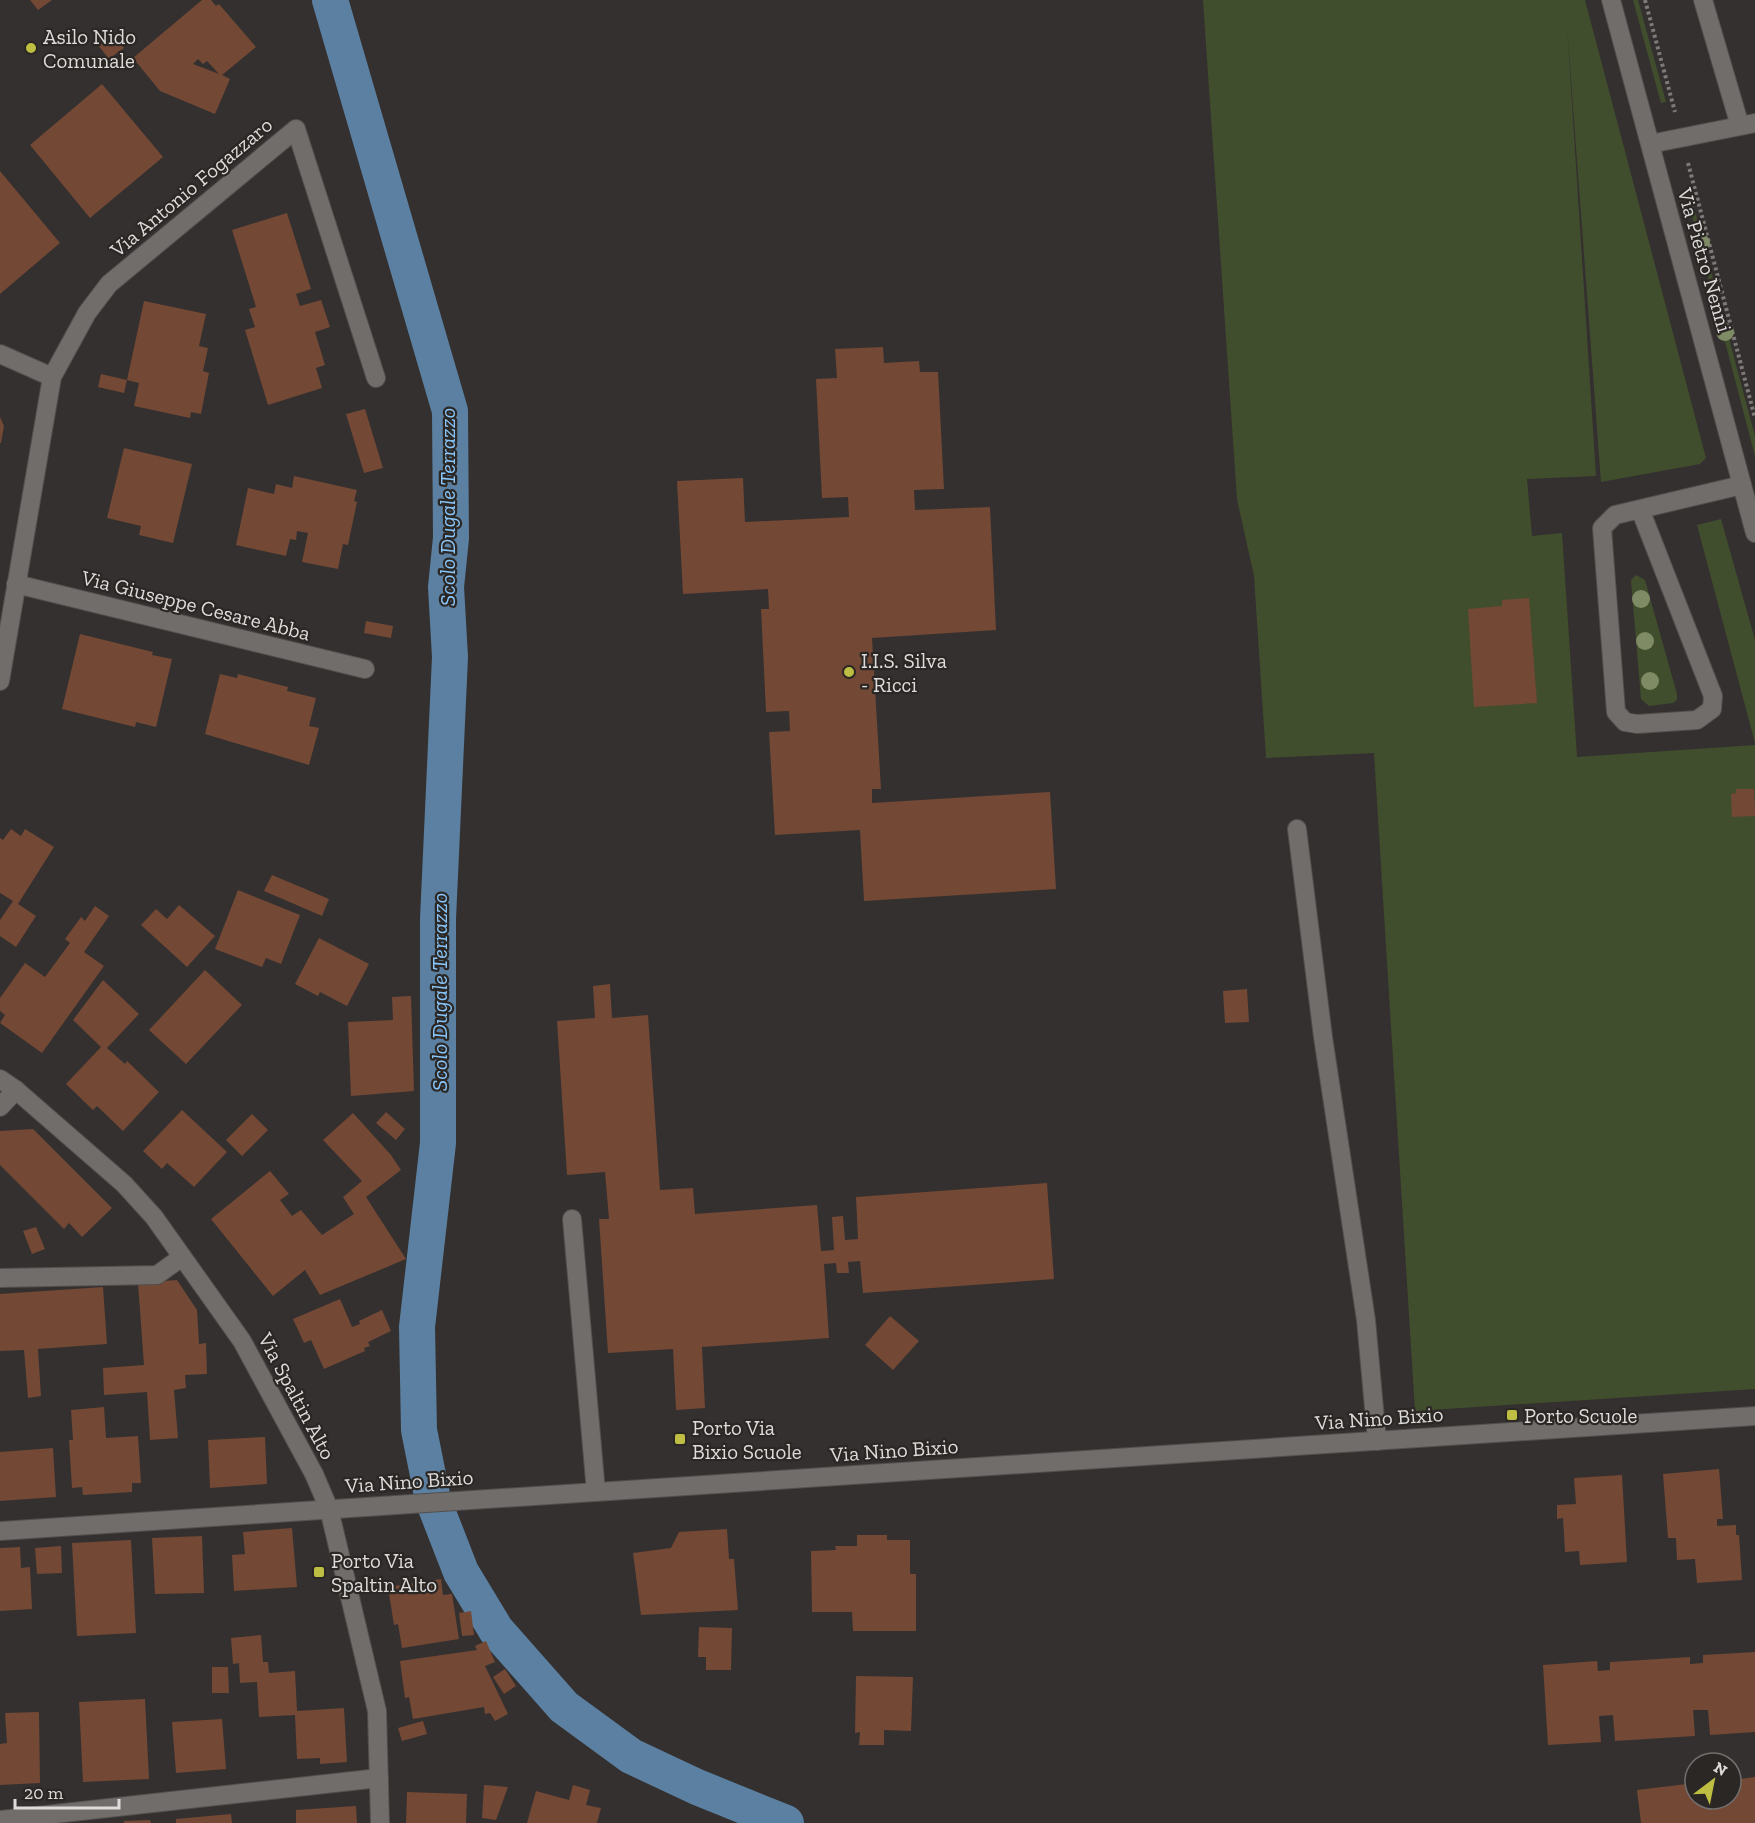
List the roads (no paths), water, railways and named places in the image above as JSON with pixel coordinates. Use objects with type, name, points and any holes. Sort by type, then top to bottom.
[{"type":"street","name":"Via Pietro Nenni","points":[[1611,0],[1747,493],[1755,533]]},
{"type":"street","points":[[1650,144],[1747,125],[1703,0]]},
{"type":"street","name":"Via Antonio Fogazzaro","points":[[52,377],[87,313],[110,284],[296,129],[376,378]]},
{"type":"street","points":[[0,354],[52,377],[0,681]]},
{"type":"street","points":[[1640,509],[1713,696],[1712,709],[1702,718],[1636,724],[1625,722],[1616,712],[1602,528],[1610,518],[1640,509],[1747,493]]},
{"type":"street","name":"Via Giuseppe Cesare Abba","points":[[16,584],[365,669]]},
{"type":"street","points":[[1297,829],[1323,1037],[1367,1330],[1377,1441]]},
{"type":"street","name":"Via Spaltin Alto","points":[[0,1079],[16,1090],[124,1184],[154,1217],[242,1341],[314,1474],[329,1509],[377,1711],[380,1823]]},
{"type":"street","points":[[0,1107],[16,1090]]},
{"type":"street","points":[[572,1219],[596,1492]]},
{"type":"street","points":[[0,1278],[157,1275],[182,1257]]},
{"type":"street","name":"Via Nino Bixio","points":[[0,1531],[1755,1416]]},
{"type":"street","points":[[0,1820],[379,1779]]},
{"type":"waterway","name":"Scolo Dugale Terrazzo","points":[[330,0],[450,411],[451,538],[446,587],[450,657],[438,919],[438,1143],[417,1327],[419,1430],[433,1500],[461,1572],[496,1630],[564,1707],[631,1756],[697,1787],[786,1823]]},
{"type":"place","name":"Asilo Nido Comunale","points":[[31,48]]},
{"type":"place","name":"I.I.S. Silva - Ricci","points":[[849,672]]},
{"type":"place","name":"Porto Scuole","points":[[1512,1415]]},
{"type":"place","name":"Porto Via Bixio Scuole","points":[[680,1439]]},
{"type":"place","name":"Porto Via Spaltin Alto","points":[[319,1572]]}]
